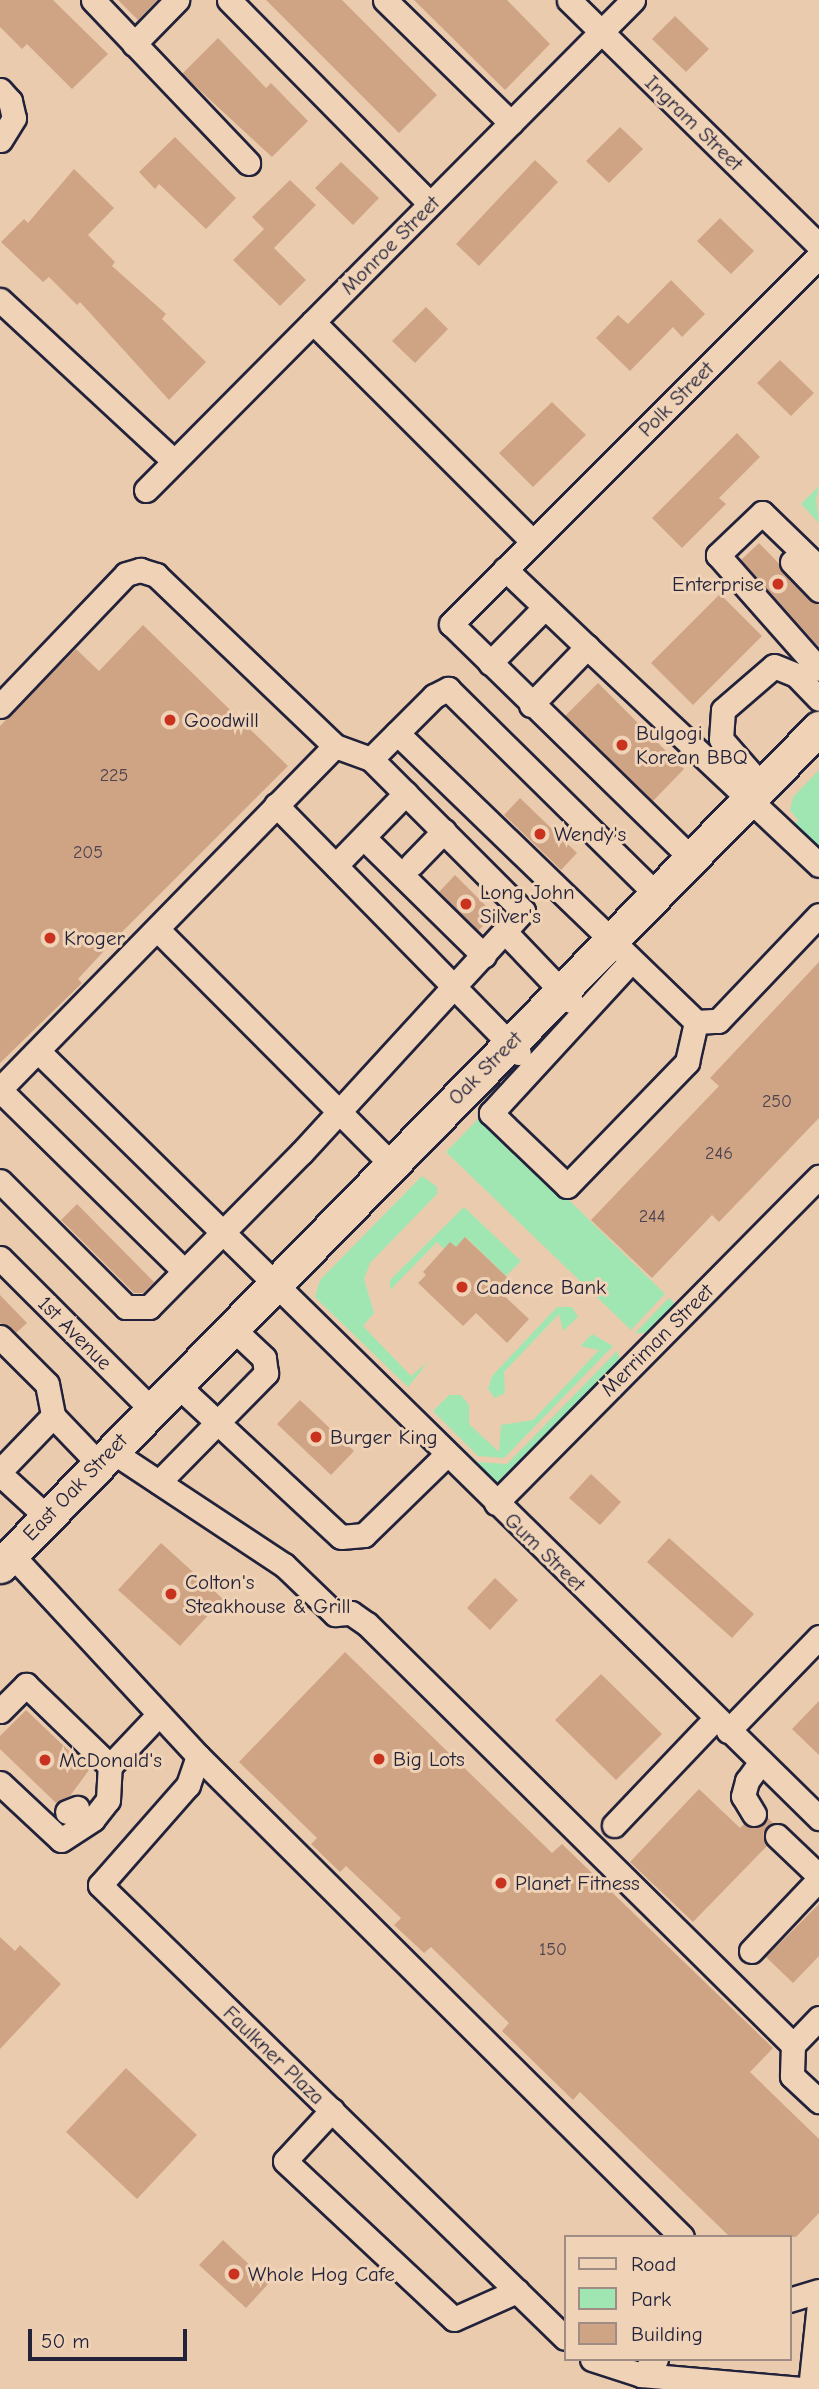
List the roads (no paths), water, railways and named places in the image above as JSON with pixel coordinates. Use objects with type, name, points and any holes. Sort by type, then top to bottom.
[{"type":"highway","name":"Oak Street","points":[[150,1408],[509,1043],[572,1002],[620,951],[656,894],[819,728]]},
{"type":"highway","name":"East Oak Street","points":[[5,1560],[150,1408]]},
{"type":"street","points":[[93,0],[248,163]]},
{"type":"street","points":[[134,44],[177,0]]},
{"type":"street","points":[[229,0],[430,204]]},
{"type":"street","points":[[384,0],[511,123]]},
{"type":"street","name":"Ingram Street","points":[[569,0],[819,246]]},
{"type":"street","name":"Monroe Street","points":[[146,490],[633,0]]},
{"type":"street","points":[[0,90],[10,101],[14,118],[0,140]]},
{"type":"street","name":"Polk Street","points":[[490,663],[451,624],[819,256]]},
{"type":"street","points":[[0,300],[174,461]]},
{"type":"street","points":[[313,322],[533,542]]},
{"type":"street","points":[[819,568],[762,513],[718,555],[819,669]]},
{"type":"street","points":[[797,645],[791,627],[729,558],[750,534],[762,530],[819,590]]},
{"type":"street","points":[[505,569],[587,647],[755,792],[819,865]]},
{"type":"street","points":[[0,706],[126,574],[140,570],[172,585],[335,746],[371,759],[523,911],[506,933],[223,1233],[149,1307],[126,1307],[0,1181]]},
{"type":"street","points":[[545,607],[490,663],[691,858]]},
{"type":"street","points":[[531,705],[587,647]]},
{"type":"street","points":[[755,792],[721,739],[723,710],[774,666],[796,675],[819,699]]},
{"type":"street","points":[[371,759],[434,695],[448,690],[656,894]]},
{"type":"street","points":[[397,733],[696,1022],[718,1021],[819,915]]},
{"type":"street","points":[[184,1271],[0,1090],[335,746]]},
{"type":"street","points":[[336,865],[405,793]]},
{"type":"street","points":[[276,806],[533,1067]]},
{"type":"street","points":[[412,864],[444,831]]},
{"type":"street","points":[[364,838],[484,956]]},
{"type":"street","points":[[157,929],[390,1163]]},
{"type":"street","points":[[506,933],[572,1002],[533,1067],[491,1113],[567,1186],[687,1062],[696,1022]]},
{"type":"street","name":"Gum Street","points":[[38,1051],[223,1233],[271,1285],[819,1818]]},
{"type":"street","points":[[471,1081],[497,1106]]},
{"type":"street","name":"Merriman Street","points":[[496,1503],[819,1177]]},
{"type":"street","name":"1st Avenue","points":[[0,1258],[150,1408]]},
{"type":"street","points":[[159,1482],[266,1373],[264,1358],[230,1327]]},
{"type":"street","points":[[0,1337],[47,1384],[52,1416],[104,1457],[159,1482],[284,1565],[335,1615],[351,1613],[367,1624],[793,2045]]},
{"type":"street","points":[[175,1383],[331,1528],[351,1540],[364,1535],[446,1455]]},
{"type":"street","points":[[47,1517],[0,1472],[52,1416]]},
{"type":"street","points":[[5,1560],[198,1756],[680,2235]]},
{"type":"street","points":[[614,1825],[819,1637]]},
{"type":"street","points":[[0,1769],[50,1815],[72,1810],[93,1798],[97,1774],[8,1703],[26,1685],[110,1766]]},
{"type":"street","points":[[0,1783],[61,1840],[93,1819],[108,1800],[110,1766],[159,1714]]},
{"type":"street","name":"Faulkner Plaza","points":[[198,1756],[188,1785],[100,1885],[564,2337]]},
{"type":"street","points":[[754,1814],[743,1796],[747,1781],[761,1762]]},
{"type":"street","points":[[751,1951],[819,1878],[777,1836]]},
{"type":"street","points":[[819,2018],[793,2045],[792,2076],[819,2101]]},
{"type":"street","points":[[332,2110],[285,2161],[454,2319],[517,2291]]},
{"type":"street","points":[[791,2299],[819,2291]]},
{"type":"street","points":[[810,2389],[819,2304]]},
{"type":"street","points":[[606,2361],[801,2389]]},
{"type":"place","name":"Enterprise","points":[[778,584]]},
{"type":"place","name":"Goodwill","points":[[170,720]]},
{"type":"place","name":"Bulgogi Korean BBQ","points":[[622,745]]},
{"type":"place","name":"Wendy's","points":[[540,834]]},
{"type":"place","name":"Long John Silver's","points":[[466,904]]},
{"type":"place","name":"Kroger","points":[[50,938]]},
{"type":"place","name":"Cadence Bank","points":[[462,1287]]},
{"type":"place","name":"Burger King","points":[[316,1437]]},
{"type":"place","name":"Colton's Steakhouse & Grill","points":[[171,1594]]},
{"type":"place","name":"Big Lots","points":[[379,1759]]},
{"type":"place","name":"McDonald's","points":[[45,1760]]},
{"type":"place","name":"Planet Fitness","points":[[501,1883]]},
{"type":"place","name":"Whole Hog Cafe","points":[[234,2274]]}]
